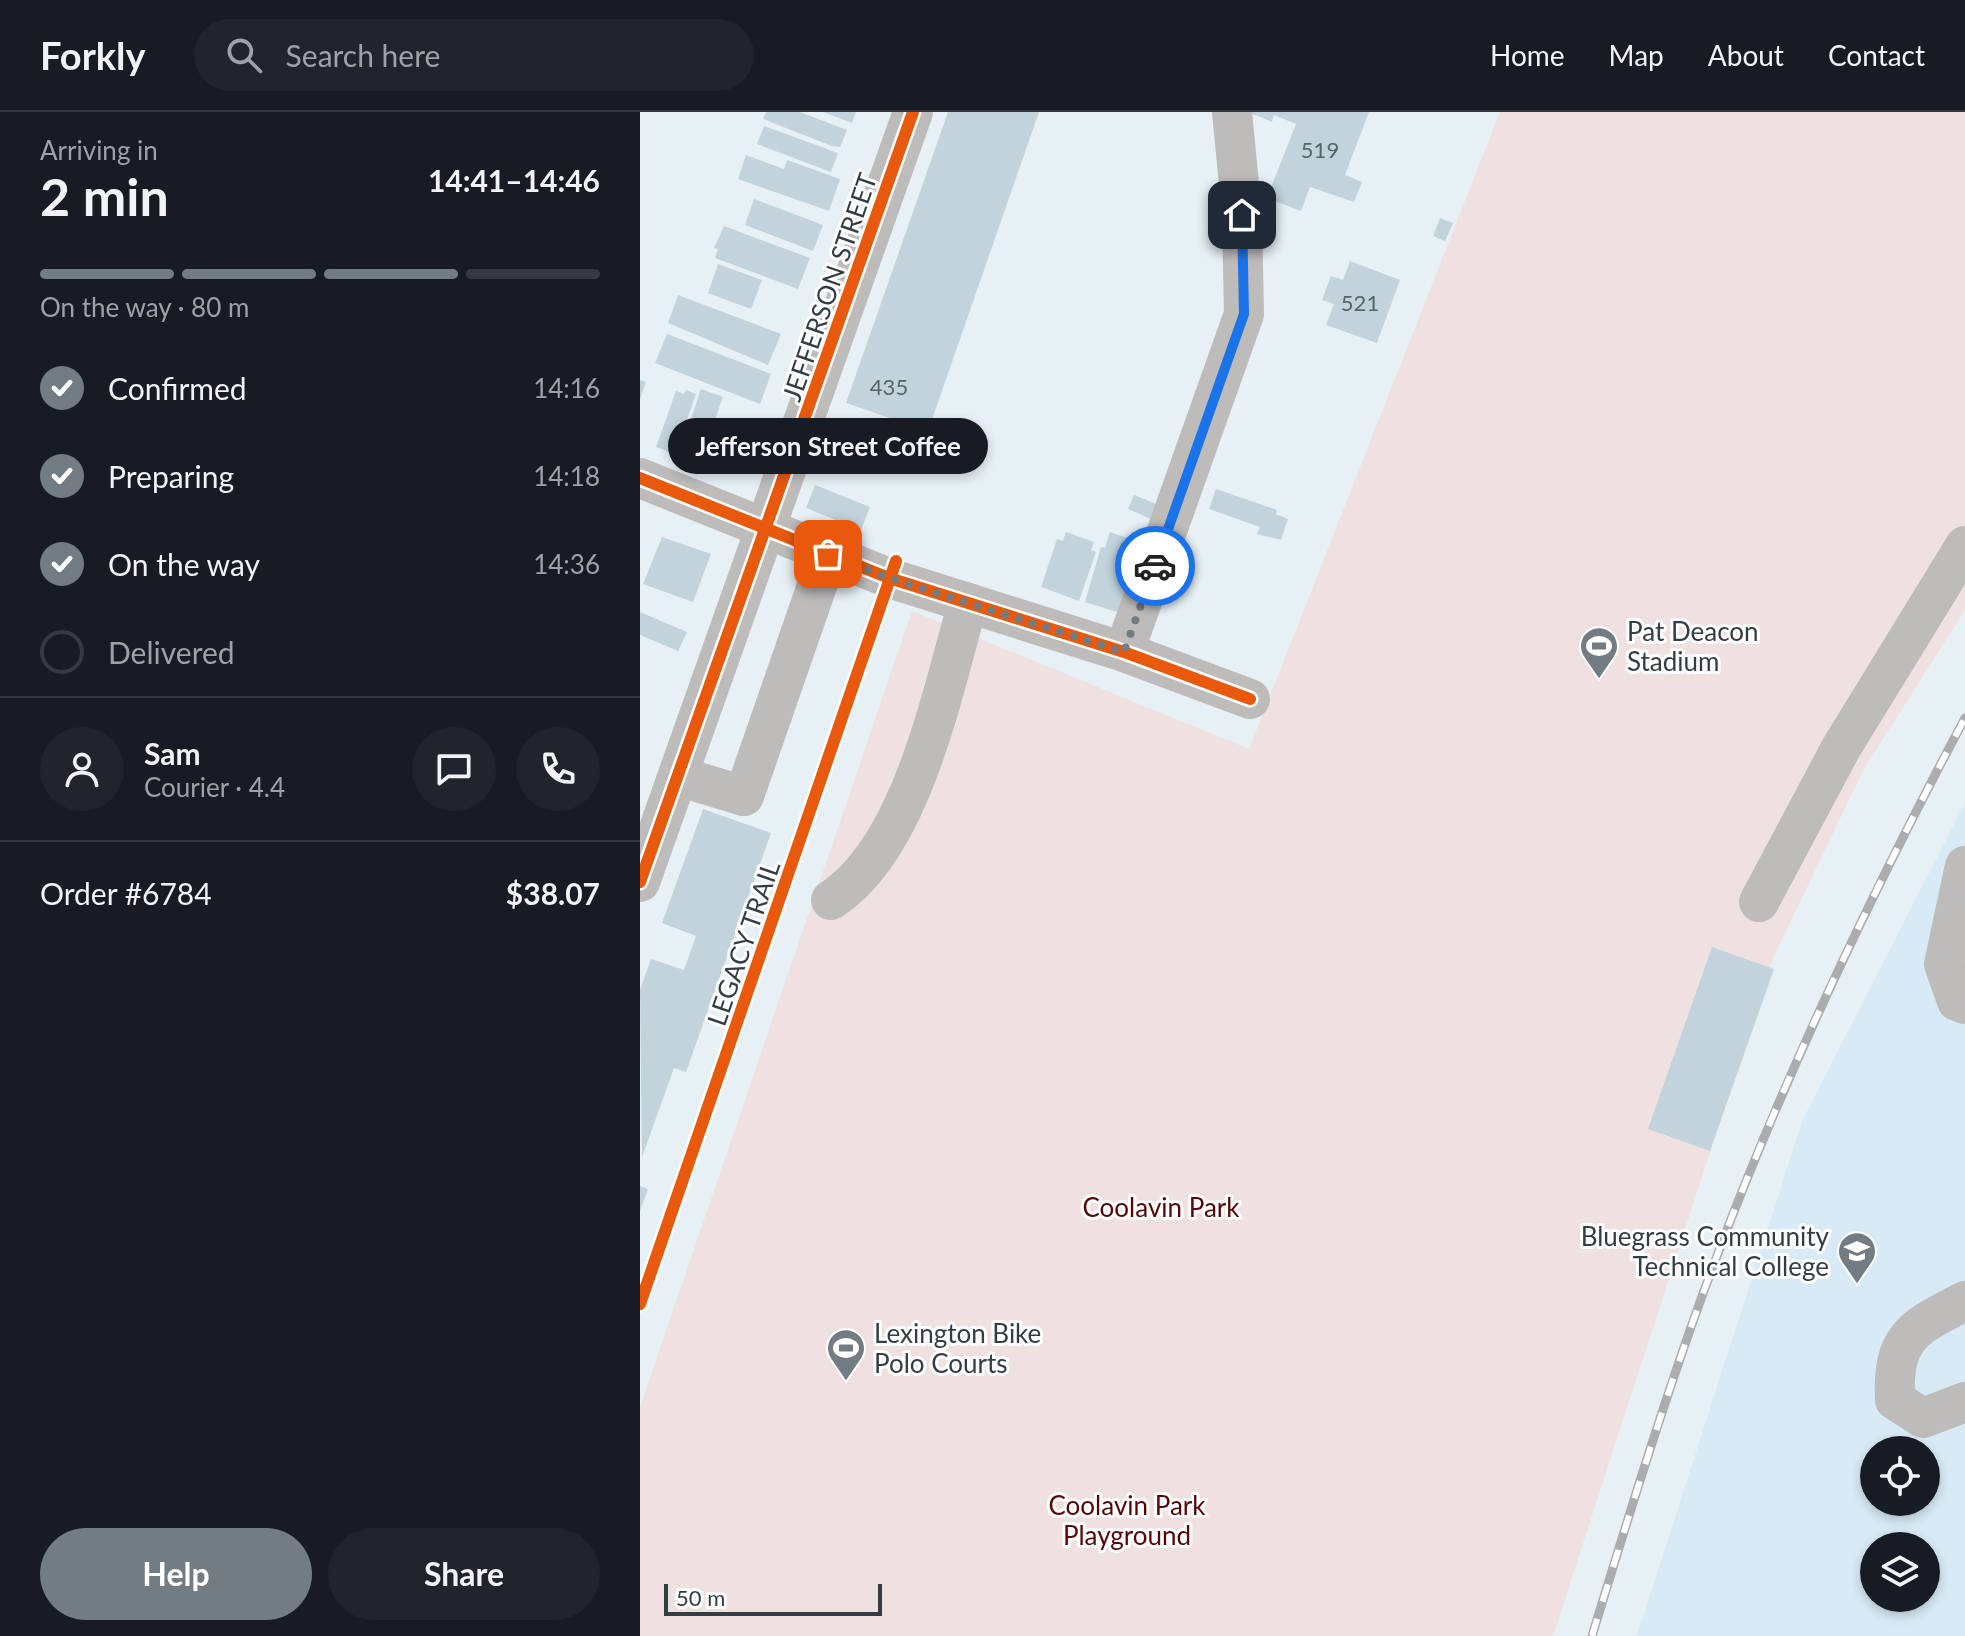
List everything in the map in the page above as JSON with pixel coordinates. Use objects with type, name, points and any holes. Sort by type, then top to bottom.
[{"type":"street","name":"JEFFERSON STREET","points":[[640,882],[913,112]]},
{"type":"street","points":[[1124,652],[1244,314],[1245,282],[1232,112]]},
{"type":"street","points":[[640,478],[828,554],[968,603],[1124,652],[1250,699]]},
{"type":"street","points":[[1759,902],[1841,748],[1965,546]]},
{"type":"street","points":[[678,776],[744,796],[828,554]]},
{"type":"street","points":[[831,900],[851,887],[884,848],[921,761],[968,603]]},
{"type":"street","points":[[1965,866],[1944,964],[1957,1001],[1965,1004]]},
{"type":"street","points":[[1965,1301],[1916,1327],[1894,1366],[1895,1400],[1923,1418],[1965,1402]]},
{"type":"shaded area","name":"Bluegrass Community Technical College","points":[[1965,803],[1965,1636],[1637,1636],[1803,1119]]},
{"type":"green space","name":"Coolavin Park","points":[[1500,112],[1965,112],[1965,610],[1864,769],[1773,958],[1553,1636],[640,1636],[640,1407],[912,611],[1249,749]]},
{"type":"building","points":[[766,112],[800,112],[847,130],[840,147],[832,146],[763,119]]},
{"type":"building","points":[[823,112],[856,112],[852,123]]},
{"type":"building","points":[[948,112],[1039,112],[928,431],[846,403]]},
{"type":"building","points":[[1248,112],[1369,112],[1345,175],[1362,182],[1354,202],[1310,187],[1301,211],[1267,198],[1296,124],[1274,115],[1272,122]]},
{"type":"building","points":[[764,126],[838,153],[831,172],[757,144]]},
{"type":"building","points":[[746,155],[784,169],[787,160],[840,179],[829,211],[738,179]]},
{"type":"building","points":[[754,199],[823,225],[813,251],[745,225]]},
{"type":"building","points":[[1440,218],[1453,223],[1445,241],[1433,236]]},
{"type":"building","points":[[724,226],[810,258],[798,289],[715,258],[718,249],[714,248]]},
{"type":"building","points":[[1350,261],[1400,280],[1377,343],[1326,325],[1334,304],[1322,300],[1331,276],[1343,280]]},
{"type":"building","points":[[718,264],[762,280],[751,309],[708,293]]},
{"type":"building","points":[[678,295],[781,334],[768,365],[668,323]]},
{"type":"building","points":[[667,334],[771,374],[760,404],[655,363]]},
{"type":"building","points":[[640,380],[646,382],[640,399]]},
{"type":"building","points":[[701,389],[723,397],[697,468],[677,461]]},
{"type":"building","points":[[686,390],[696,394],[675,454],[656,447],[676,391],[684,394]]},
{"type":"building","points":[[815,485],[870,507],[861,530],[806,508]]},
{"type":"building","points":[[1216,489],[1277,510],[1276,514],[1288,519],[1281,540],[1257,534],[1260,527],[1209,509]]},
{"type":"building","points":[[1134,495],[1159,505],[1153,520],[1128,509]]},
{"type":"building","points":[[1066,532],[1094,542],[1091,550],[1096,552],[1079,601],[1041,587],[1057,539],[1063,541]]},
{"type":"building","points":[[1110,532],[1142,543],[1120,613],[1085,602],[1101,547],[1105,548]]},
{"type":"building","points":[[662,537],[711,554],[693,602],[643,584]]},
{"type":"building","points":[[640,612],[687,632],[678,651],[640,635]]},
{"type":"building","points":[[703,809],[771,833],[686,1072],[674,1068],[642,1157],[640,990],[651,959],[684,970],[696,936],[662,923]]},
{"type":"building","points":[[1712,947],[1774,969],[1710,1151],[1648,1129]]},
{"type":"building","points":[[640,1186],[648,1189],[640,1211]]},
{"type":"railway","points":[[1592,1636],[1682,1353],[1754,1161],[1854,937],[1965,718]]},
{"type":"cycle path","points":[[640,882],[913,112]]},
{"type":"cycle path","points":[[640,478],[889,578],[1124,652],[1250,699]]},
{"type":"cycle path","name":"LEGACY TRAIL","points":[[640,1304],[896,561]]},
{"type":"way so far","points":[[828,554],[889,578],[1124,652],[1155,566]]},
{"type":"place","name":"Jefferson Street Coffee","points":[[828,554]]},
{"type":"place","name":"Pat Deacon Stadium","points":[[1599,680]]},
{"type":"place","name":"Bluegrass Community Technical College","points":[[1857,1285]]},
{"type":"place","name":"Lexington Bike Polo Courts","points":[[846,1382]]},
{"type":"route","points":[[1155,566],[1244,314],[1242,215]]},
{"type":"park label","name":"Coolavin Park Playground","points":[[1127,1520]]}]
